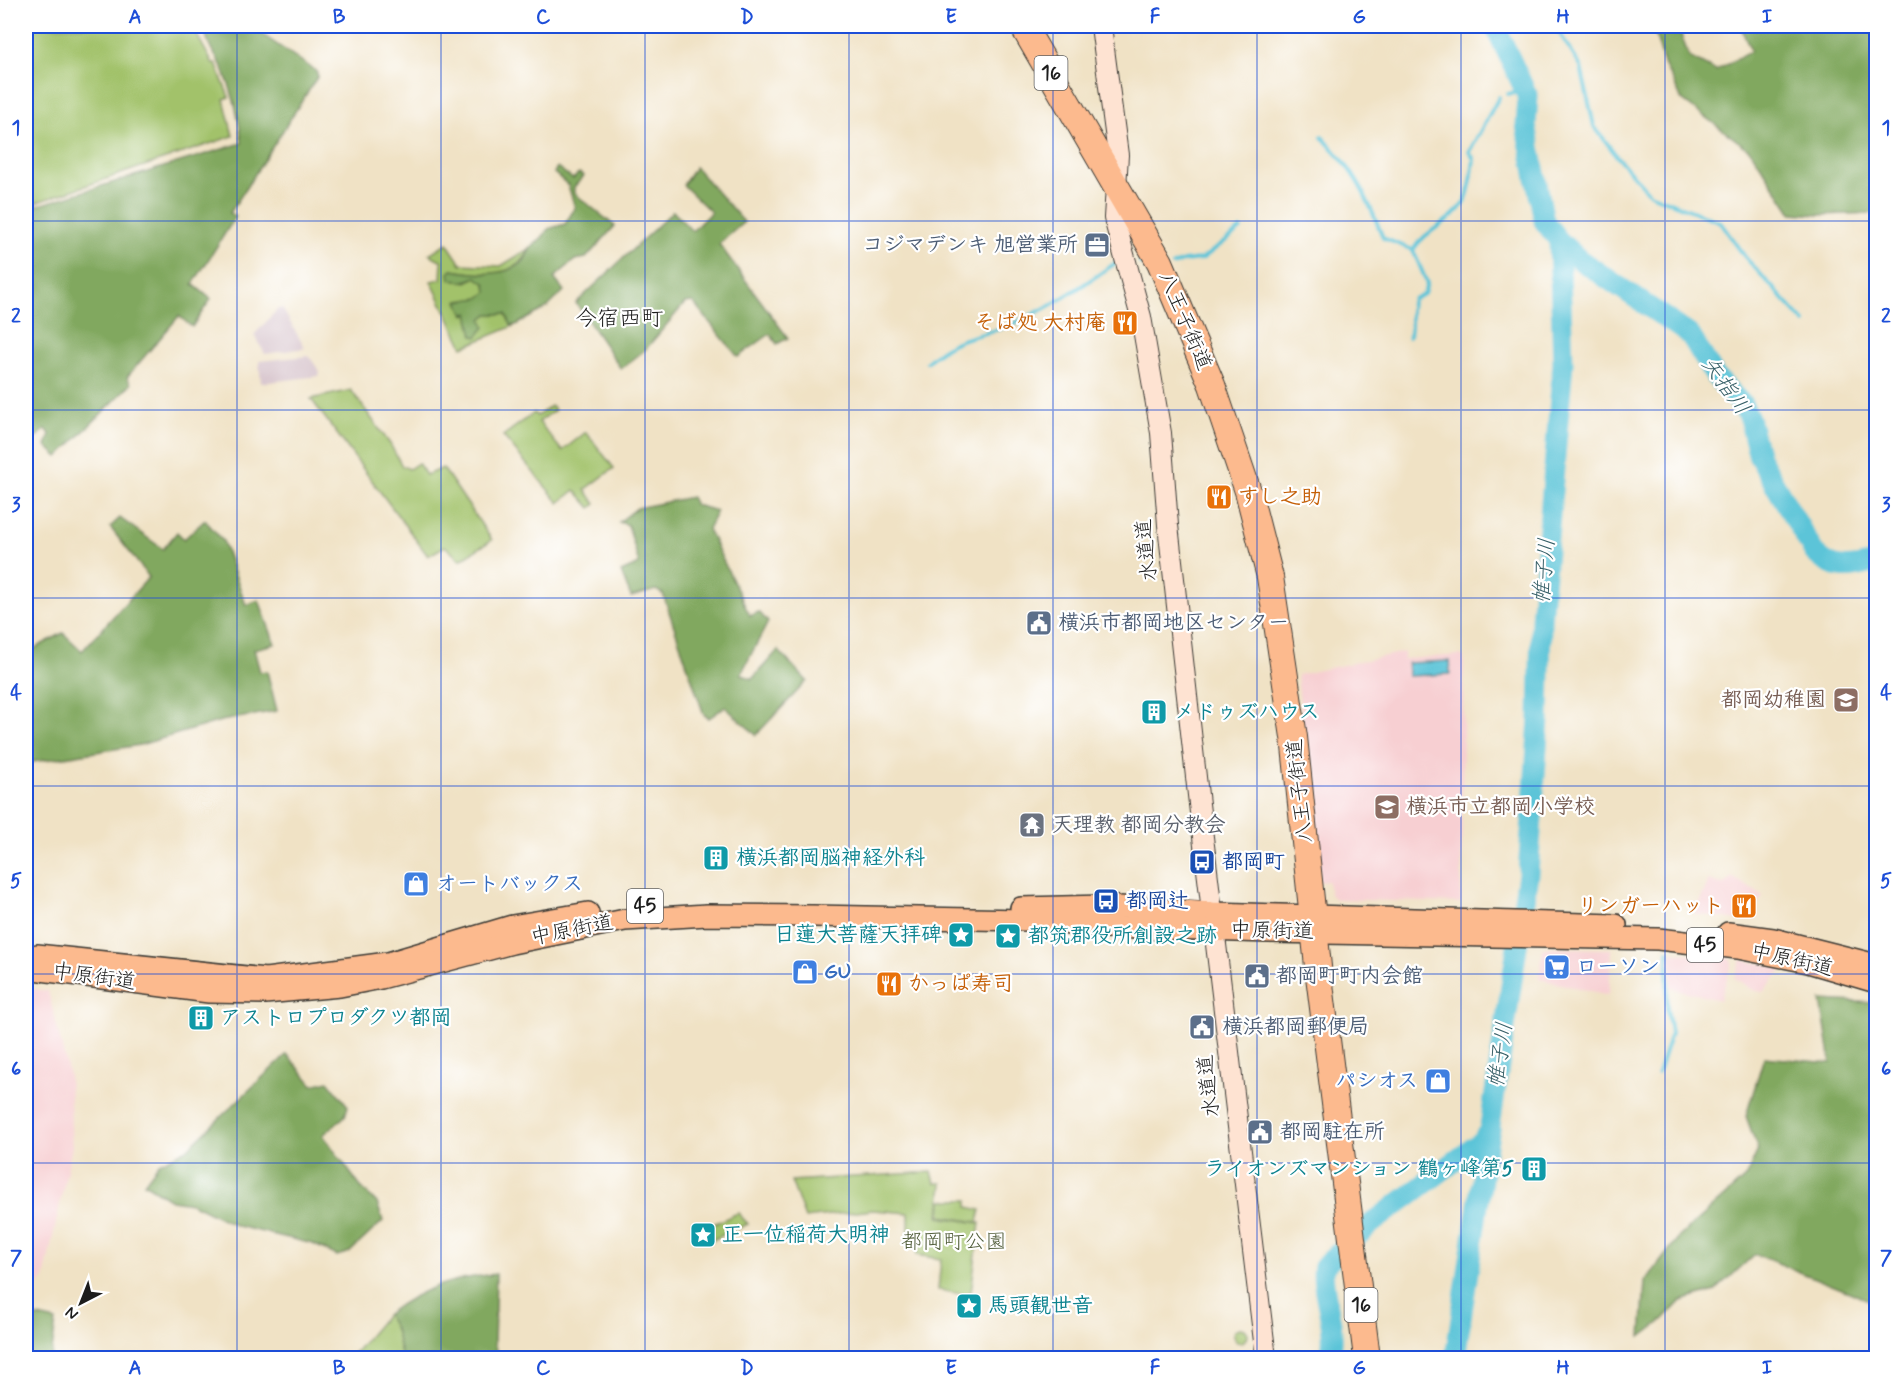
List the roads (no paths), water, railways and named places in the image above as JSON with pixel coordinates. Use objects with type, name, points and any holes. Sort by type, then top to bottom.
[{"type":"highway","name":"八王子街道","points":[[1023,26],[1160,261],[1212,385],[1248,491],[1269,577],[1294,737],[1314,924],[1368,1359]]},
{"type":"main road","name":"中原街道","points":[[26,954],[78,967],[209,992],[265,993],[340,986],[564,932],[625,920],[674,916],[1028,920],[1104,927],[1215,922],[1738,934],[1773,939],[1876,965]]},
{"type":"main road","name":"中原街道","points":[[1533,929],[1738,948],[1808,962],[1876,982]]},
{"type":"main road","name":"中原街道","points":[[26,968],[78,967]]},
{"type":"street","name":"水道道","points":[[1101,26],[1118,155],[1114,218],[1141,317],[1161,433],[1168,525],[1266,1359]]},
{"type":"street","points":[[1080,121],[1114,218]]},
{"type":"water","points":[[1449,661],[1450,674],[1408,676],[1408,663]]},
{"type":"waterway","name":"矢指川","points":[[1495,26],[1528,97],[1526,125],[1544,221],[1559,241],[1580,260],[1690,335],[1715,376],[1742,404],[1749,418],[1759,457],[1814,552],[1821,559],[1843,568],[1876,562]]},
{"type":"waterway","points":[[1555,26],[1581,67],[1594,126],[1619,159],[1650,194],[1720,222],[1745,257],[1805,323]]},
{"type":"waterway","points":[[1508,94],[1525,89]]},
{"type":"waterway","points":[[1409,337],[1413,299],[1424,294],[1427,283],[1413,250],[1425,236],[1454,215],[1465,201],[1474,159],[1469,152],[1499,97]]},
{"type":"waterway","points":[[1322,137],[1351,172],[1371,208],[1383,238],[1413,250]]},
{"type":"waterway","points":[[1173,265],[1183,261],[1202,259],[1241,229]]},
{"type":"waterway","name":"帷子川","points":[[1455,1358],[1528,874],[1539,719],[1541,621],[1563,363],[1559,241]]},
{"type":"waterway","points":[[927,362],[948,346],[997,330],[1038,312],[1117,262]]},
{"type":"waterway","points":[[1140,263],[1148,264]]},
{"type":"waterway","points":[[1658,1073],[1671,1033],[1667,1009],[1668,951]]},
{"type":"waterway","points":[[1329,1358],[1332,1335],[1324,1287],[1324,1266],[1371,1224],[1482,1141],[1490,1129]]},
{"type":"place","name":"コジマデンキ 旭営業所","points":[[1097,245]]},
{"type":"place","name":"そば処 大村庵","points":[[1125,323]]},
{"type":"place","name":"すし之助","points":[[1219,497]]},
{"type":"place","name":"横浜市都岡地区センター","points":[[1039,623]]},
{"type":"place","name":"都岡幼稚園","points":[[1846,700]]},
{"type":"place","name":"メドゥズハウス","points":[[1154,712]]},
{"type":"place","name":"横浜市立都岡小学校","points":[[1387,807]]},
{"type":"place","name":"天理教 都岡分教会","points":[[1032,825]]},
{"type":"place","name":"横浜都岡脳神経外科","points":[[716,858]]},
{"type":"place","name":"都岡町","points":[[1202,862]]},
{"type":"place","name":"オートバックス","points":[[416,884]]},
{"type":"place","name":"都岡辻","points":[[1106,901]]},
{"type":"place","name":"リンガーハット","points":[[1744,906]]},
{"type":"place","name":"日蓮大菩薩天拝碑","points":[[961,935]]},
{"type":"place","name":"都筑郡役所創設之跡","points":[[1008,936]]},
{"type":"place","name":"ローソン","points":[[1557,967]]},
{"type":"place","name":"GU","points":[[805,972]]},
{"type":"place","name":"都岡町町内会館","points":[[1257,976]]},
{"type":"place","name":"かっぱ寿司","points":[[889,984]]},
{"type":"place","name":"アストロプロダクツ都岡","points":[[201,1018]]},
{"type":"place","name":"横浜都岡郵便局","points":[[1202,1027]]},
{"type":"place","name":"パシオス","points":[[1438,1081]]},
{"type":"place","name":"都岡駐在所","points":[[1260,1132]]},
{"type":"place","name":"ライオンズマンション 鶴ヶ峰第5","points":[[1534,1169]]},
{"type":"place","name":"正一位稲荷大明神","points":[[703,1235]]},
{"type":"place","name":"馬頭観世音","points":[[969,1306]]},
{"type":"district","name":"今宿西町","points":[[619,319]]},
{"type":"park label","name":"都岡町公園","points":[[954,1242]]}]
